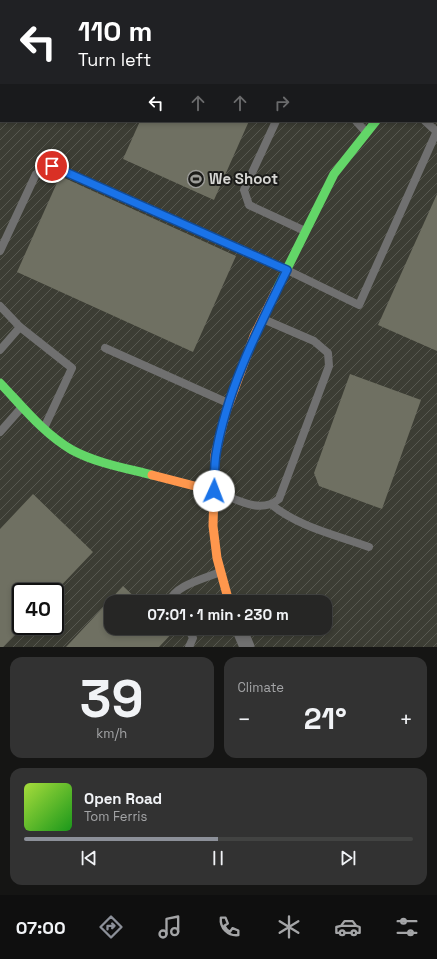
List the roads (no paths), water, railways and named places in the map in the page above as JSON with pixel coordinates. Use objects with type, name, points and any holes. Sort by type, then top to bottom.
[{"type":"street","points":[[227,595],[221,572],[213,526],[216,455],[229,403],[254,336],[334,174],[375,122]]},
{"type":"street","points":[[0,383],[44,429],[72,450],[104,463],[214,491]]},
{"type":"street","points":[[243,635],[247,647]]},
{"type":"lane","points":[[276,122],[244,190],[249,205],[305,232]]},
{"type":"lane","points":[[357,122],[367,133]]},
{"type":"lane","points":[[0,251],[36,174],[52,166],[287,270],[360,305],[437,132],[426,122]]},
{"type":"lane","points":[[0,306],[20,327],[72,368],[44,429]]},
{"type":"lane","points":[[214,491],[259,507],[272,505],[280,499],[329,366],[328,353],[314,341],[263,319]]},
{"type":"lane","points":[[0,350],[20,327]]},
{"type":"lane","points":[[105,348],[229,403]]},
{"type":"lane","points":[[0,432],[23,407]]},
{"type":"lane","points":[[272,505],[285,516],[303,524],[369,547]]},
{"type":"lane","points":[[172,595],[181,588],[221,572]]},
{"type":"lane","points":[[189,647],[193,638],[192,635]]},
{"type":"place","name":"We Shoot","points":[[196,179]]}]
